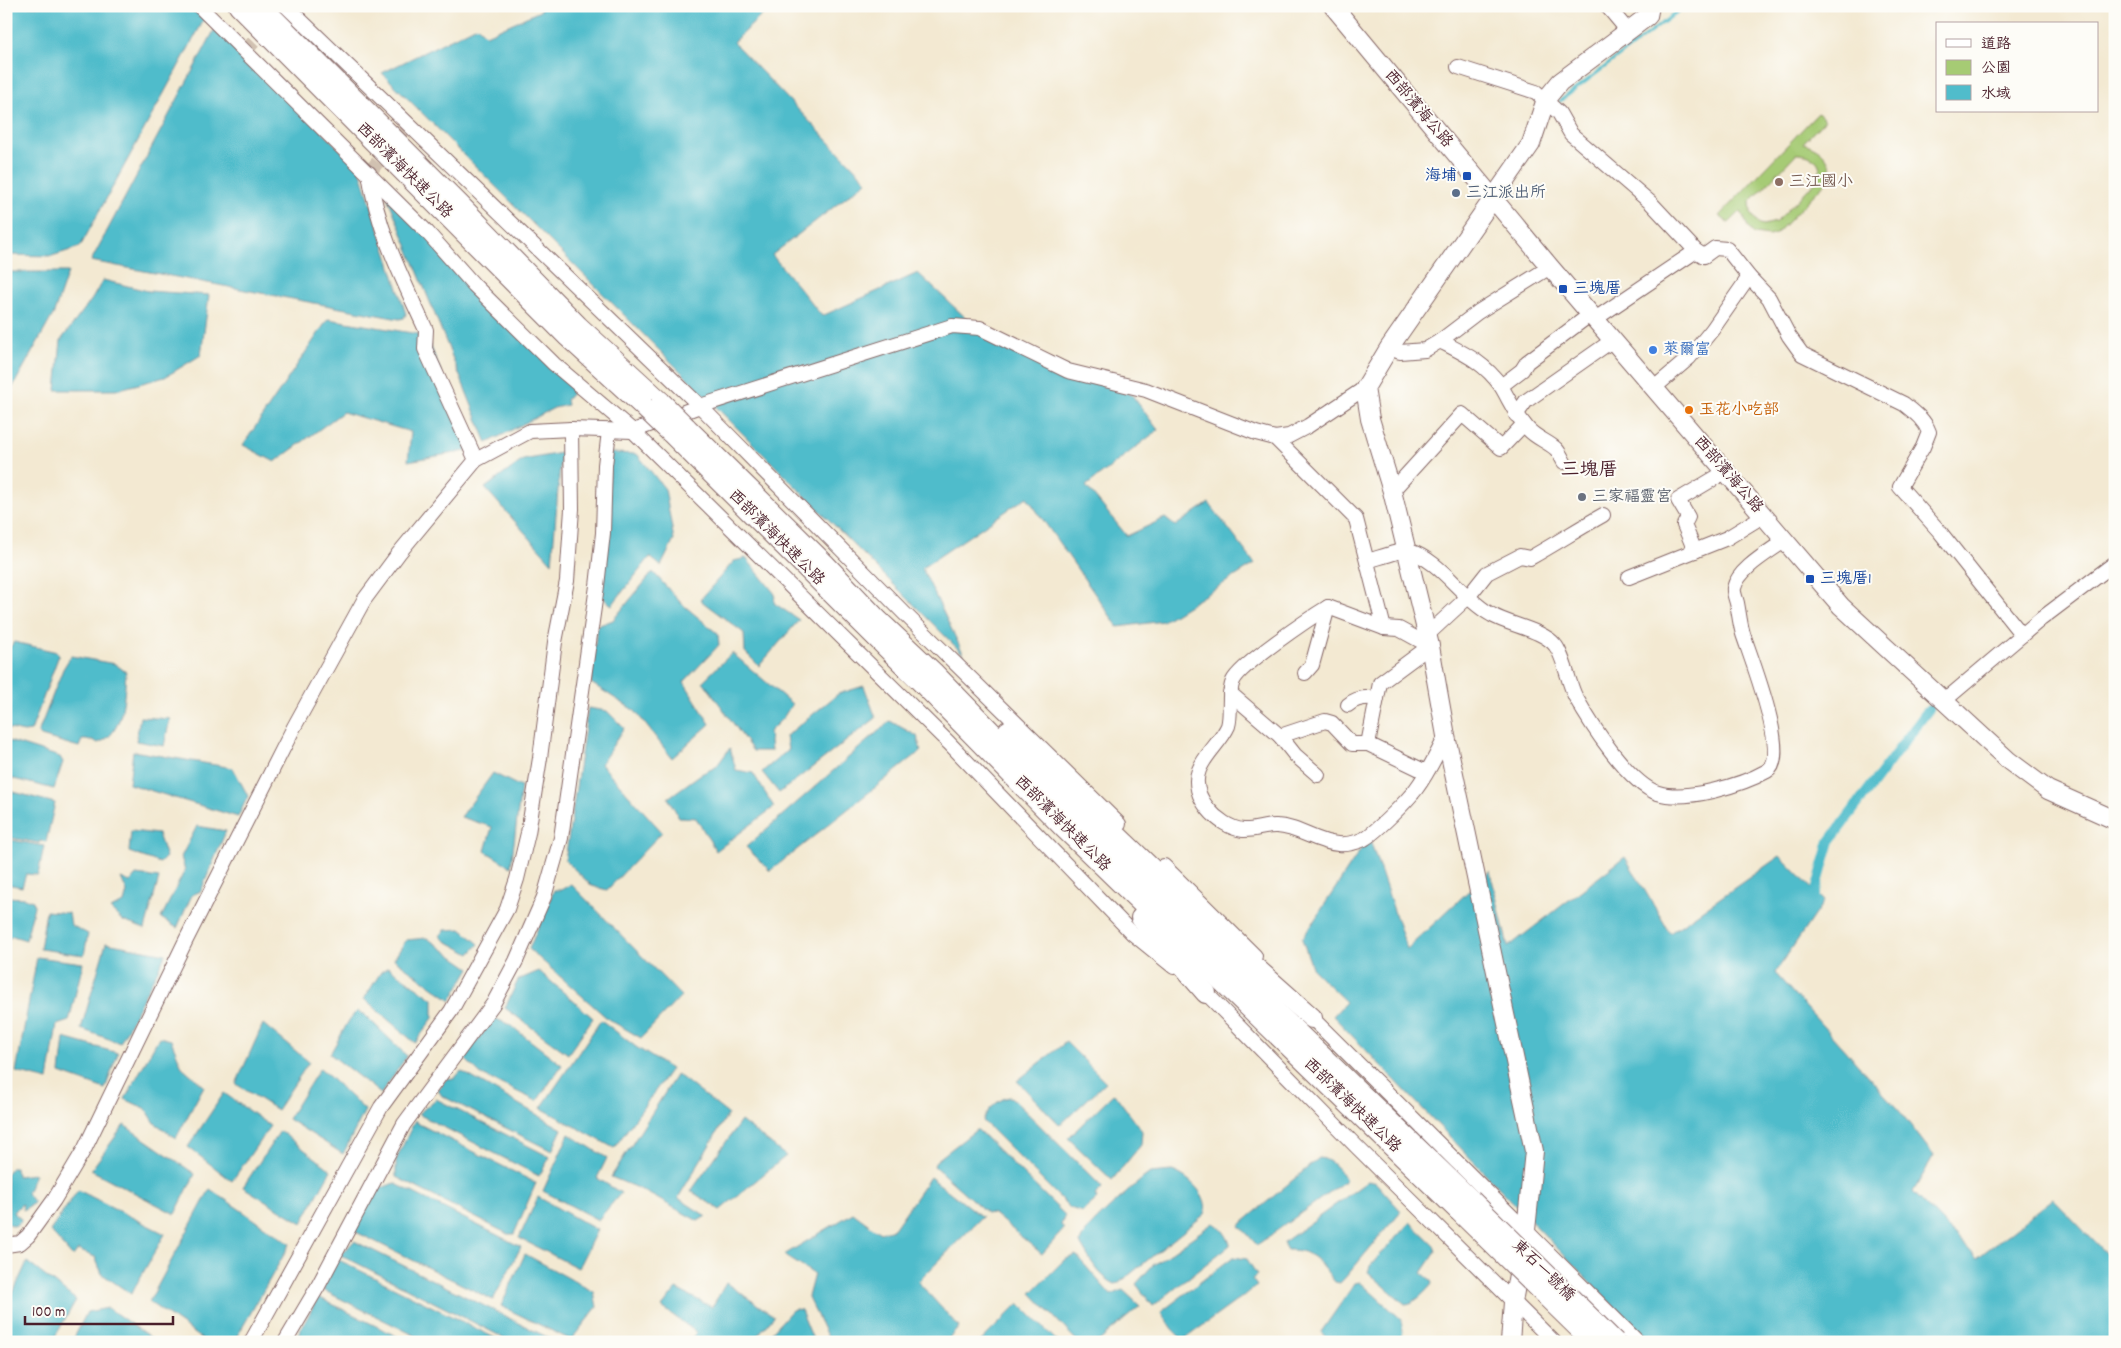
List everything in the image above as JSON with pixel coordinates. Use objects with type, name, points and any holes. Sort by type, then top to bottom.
[{"type":"highway","name":"西部濱海快速公路","points":[[239,6],[570,328]]},
{"type":"highway","name":"西部濱海快速公路","points":[[261,6],[570,328]]},
{"type":"highway","points":[[570,328],[609,355],[652,404]]},
{"type":"highway","points":[[570,328],[609,375],[652,404]]},
{"type":"highway","name":"西部濱海快速公路","points":[[652,404],[820,570],[878,620],[933,672],[1073,816],[1465,1205]]},
{"type":"highway","points":[[820,570],[878,609],[948,673],[1249,962],[1312,1018]]},
{"type":"highway","points":[[820,570],[921,696],[1132,908],[1206,993]]},
{"type":"highway","name":"東石一號橋","points":[[1465,1205],[1593,1342]]},
{"type":"highway","name":"東石一號橋","points":[[1465,1205],[1615,1342]]},
{"type":"main road","name":"西部濱海公路","points":[[1333,6],[1550,267],[1840,606],[2009,761],[2048,790],[2115,820]]},
{"type":"main road","points":[[1510,1342],[1513,1302],[1526,1230],[1534,1151],[1446,736],[1429,641],[1392,491],[1370,419],[1365,388],[1389,348],[1531,144],[1546,99],[1560,82],[1653,10]]},
{"type":"street","points":[[199,6],[369,173],[427,232],[474,285],[562,371],[633,431],[949,743],[1132,933],[1206,993],[1357,1147],[1554,1342]]},
{"type":"street","points":[[286,6],[700,406],[912,620],[1123,828],[1240,938],[1312,1018],[1638,1342]]},
{"type":"street","points":[[1607,6],[1628,31]]},
{"type":"street","points":[[1458,67],[1536,92],[1546,99],[1559,112],[1571,134],[1651,203],[1696,251],[1704,256],[1715,248],[1727,249],[1748,277],[1769,298],[1789,336],[1802,354],[1904,404],[1926,424],[1929,432],[1924,447],[1900,487],[1940,532],[2022,635]]},
{"type":"street","points":[[369,173],[372,194],[380,223],[426,330],[425,349],[476,460]]},
{"type":"street","points":[[1501,386],[1522,370],[1527,362],[1593,316],[1696,251]]},
{"type":"street","points":[[1389,348],[1400,352],[1425,350],[1478,312],[1550,267]]},
{"type":"street","points":[[1654,388],[1689,358],[1712,330],[1748,277]]},
{"type":"street","points":[[6,1245],[20,1243],[28,1236],[54,1200],[86,1148],[191,931],[294,727],[364,600],[476,460],[530,431],[575,429],[633,431],[700,406],[952,326],[980,328],[1068,371],[1146,390],[1256,433],[1275,438],[1289,436],[1308,426],[1365,388]]},
{"type":"street","points":[[1392,491],[1462,414],[1500,448],[1520,420],[1526,401],[1613,340]]},
{"type":"street","points":[[1440,341],[1474,358],[1484,366],[1501,386],[1520,420],[1533,435],[1557,450],[1564,462]]},
{"type":"street","points":[[251,1342],[382,1107],[451,1011],[507,909],[517,879],[528,833],[555,642],[567,581],[575,429]]},
{"type":"street","points":[[284,1342],[317,1288],[404,1124],[493,1004],[516,961],[544,897],[561,838],[594,605],[603,533],[607,431]]},
{"type":"street","points":[[1275,438],[1356,519],[1384,628]]},
{"type":"street","points":[[1695,551],[1684,525],[1688,516],[1678,500],[1725,472]]},
{"type":"street","points":[[1368,744],[1380,683],[1429,641],[1487,574],[1520,556],[1530,558],[1603,515]]},
{"type":"street","points":[[1629,577],[1727,538],[1763,516]]},
{"type":"street","points":[[1367,561],[1406,550],[1428,560],[1468,597],[1492,615],[1543,636],[1556,645],[1576,697],[1603,740],[1633,777],[1658,793],[1701,794],[1749,780],[1770,770],[1774,763],[1772,724],[1742,631],[1734,588],[1741,572],[1784,541]]},
{"type":"street","points":[[1944,701],[2022,635],[2115,563]]},
{"type":"street","points":[[1328,607],[1384,628],[1398,629],[1429,641]]},
{"type":"street","points":[[1305,673],[1312,665],[1328,607]]},
{"type":"street","points":[[1328,607],[1245,666],[1233,680],[1228,725],[1199,770],[1196,783],[1202,801],[1215,817],[1230,826],[1244,830],[1276,826],[1295,829],[1321,841],[1336,844],[1352,844],[1373,832],[1416,790],[1446,736]]},
{"type":"street","points":[[1230,694],[1280,736],[1294,754],[1318,775]]},
{"type":"street","points":[[1348,705],[1352,701],[1367,697],[1377,698]]},
{"type":"street","points":[[1280,736],[1325,721],[1332,723],[1352,744],[1368,744],[1426,772]]},
{"type":"green space","points":[[1818,113],[1825,120],[1803,143],[1815,148],[1824,155],[1831,170],[1831,177],[1776,234],[1769,236],[1754,234],[1748,227],[1741,211],[1729,223],[1719,216]],"holes":[[[1796,154],[1807,155],[1818,163],[1820,167],[1819,178],[1776,222],[1764,225],[1759,224],[1751,213],[1750,202]]]},
{"type":"water","points":[[6,6],[196,6],[206,16],[80,247],[52,256],[6,255]]},
{"type":"water","points":[[542,6],[772,6],[733,42],[867,181],[772,255],[822,316],[918,273],[983,334],[1132,395],[1158,430],[1086,486],[1127,536],[1165,518],[1175,526],[1209,503],[1255,564],[1163,621],[1118,627],[1027,497],[922,568],[964,655],[382,73],[477,26],[486,35],[540,11]]},
{"type":"water","points":[[216,27],[360,169],[406,314],[404,318],[399,319],[91,261]]},
{"type":"water","points":[[387,196],[573,380],[573,392],[566,400],[567,405],[554,408],[487,443]]},
{"type":"water","points":[[6,272],[68,272],[54,313],[6,399]]},
{"type":"water","points":[[103,280],[148,291],[209,295],[201,355],[165,377],[116,390],[56,390],[61,340],[92,299]]},
{"type":"water","points":[[328,319],[418,334],[429,342],[472,450],[408,461],[411,432],[343,412],[275,462],[243,445]]},
{"type":"water","points":[[561,453],[552,563],[485,488],[523,460]]},
{"type":"water","points":[[611,453],[637,454],[665,489],[674,540],[661,566],[650,557],[612,605],[599,595]]},
{"type":"water","points":[[746,558],[775,594],[774,603],[799,620],[759,666],[745,652],[744,633],[700,600],[734,561]]},
{"type":"water","points":[[653,572],[681,603],[718,634],[719,645],[684,682],[710,724],[672,758],[635,711],[591,683],[597,626],[613,620]]},
{"type":"water","points":[[14,642],[57,652],[59,655],[31,731],[24,732],[6,728],[6,652]]},
{"type":"water","points":[[732,653],[792,704],[783,718],[769,732],[771,751],[753,751],[703,681]]},
{"type":"water","points":[[71,656],[115,664],[126,672],[121,712],[113,731],[107,738],[98,743],[93,740],[82,740],[79,747],[41,736],[38,733],[63,669]]},
{"type":"water","points":[[864,686],[876,718],[779,793],[762,772],[788,750],[786,736],[838,694]]},
{"type":"water","points":[[588,708],[607,711],[624,728],[601,764],[662,832],[607,890],[592,886],[565,860]]},
{"type":"water","points":[[140,717],[170,719],[164,746],[136,741]]},
{"type":"water","points":[[890,721],[917,736],[921,751],[770,871],[746,847]]},
{"type":"water","points":[[6,740],[60,757],[63,762],[54,789],[6,777]]},
{"type":"water","points":[[730,748],[736,770],[753,773],[774,807],[716,851],[696,818],[679,817],[668,798],[701,774],[716,767]]},
{"type":"water","points":[[133,751],[233,768],[248,796],[238,817],[129,784]]},
{"type":"water","points":[[493,773],[521,787],[511,867],[485,851],[492,827],[461,817]]},
{"type":"water","points":[[6,790],[55,803],[46,842],[40,841],[39,843],[6,837]]},
{"type":"water","points":[[197,826],[226,831],[201,891],[192,895],[177,928],[161,918],[185,870],[181,857]]},
{"type":"water","points":[[131,831],[158,834],[166,857],[160,863],[129,852]]},
{"type":"water","points":[[1369,837],[1407,949],[1490,871],[1508,947],[1625,857],[1670,933],[1780,856],[1824,901],[1775,973],[1902,1114],[1934,1156],[1913,1192],[1977,1258],[2053,1199],[2115,1263],[2115,1342],[1648,1342],[1333,1016],[1346,1002],[1313,970],[1302,939]]},
{"type":"water","points":[[6,839],[44,846],[38,875],[26,874],[22,887],[6,884]]},
{"type":"water","points":[[136,875],[159,878],[145,929],[123,921],[110,909],[124,903],[127,892],[121,878],[130,882]]},
{"type":"water","points":[[571,884],[681,996],[641,1038],[608,1019],[529,949],[554,890],[561,890]]},
{"type":"water","points":[[6,897],[25,898],[33,901],[34,906],[26,940],[13,936],[6,940]]},
{"type":"water","points":[[46,911],[69,913],[71,925],[88,934],[84,955],[40,949]]},
{"type":"water","points":[[461,929],[479,944],[470,954],[440,936],[445,930]]},
{"type":"water","points":[[427,938],[470,968],[451,1000],[394,959],[406,940]]},
{"type":"water","points":[[106,943],[166,954],[120,1043],[81,1029]]},
{"type":"water","points":[[37,957],[83,963],[69,1021],[57,1025],[48,1080],[16,1072]]},
{"type":"water","points":[[388,967],[433,999],[433,1018],[415,1043],[364,999],[381,972]]},
{"type":"water","points":[[539,971],[593,1018],[568,1054],[505,1008],[518,980]]},
{"type":"water","points":[[358,1011],[366,1016],[407,1056],[381,1094],[330,1054],[351,1017]]},
{"type":"water","points":[[494,1018],[510,1025],[562,1065],[537,1101],[480,1074],[464,1058]]},
{"type":"water","points":[[601,1020],[636,1047],[671,1069],[614,1148],[541,1108]]},
{"type":"water","points":[[263,1024],[309,1062],[277,1110],[236,1084]]},
{"type":"water","points":[[159,1037],[171,1040],[182,1067],[204,1086],[176,1138],[155,1123],[146,1109],[125,1099]]},
{"type":"water","points":[[64,1038],[118,1053],[105,1089],[60,1073]]},
{"type":"water","points":[[1066,1042],[1106,1082],[1060,1125],[1017,1081]]},
{"type":"water","points":[[320,1068],[365,1110],[343,1154],[288,1119]]},
{"type":"water","points":[[461,1071],[562,1129],[552,1151],[442,1096],[438,1090],[447,1078],[454,1079]]},
{"type":"water","points":[[677,1074],[728,1114],[678,1198],[706,1216],[698,1221],[640,1189],[611,1177]]},
{"type":"water","points":[[224,1093],[270,1126],[232,1181],[188,1147]]},
{"type":"water","points":[[1114,1093],[1142,1131],[1141,1145],[1112,1180],[1068,1138]]},
{"type":"water","points":[[1011,1097],[1102,1188],[1095,1195],[1097,1199],[1082,1212],[1070,1208],[983,1121],[994,1105],[1002,1099]]},
{"type":"water","points":[[436,1099],[550,1157],[539,1176],[418,1114]]},
{"type":"water","points":[[415,1120],[417,1123],[536,1183],[514,1234],[508,1234],[396,1177],[396,1160]]},
{"type":"water","points":[[741,1121],[786,1156],[720,1210],[691,1191]]},
{"type":"water","points":[[124,1125],[195,1174],[175,1214],[91,1170]]},
{"type":"water","points":[[976,1130],[1065,1215],[1061,1225],[1064,1229],[1042,1254],[994,1214],[987,1213],[934,1166],[936,1161]]},
{"type":"water","points":[[280,1131],[331,1170],[302,1223],[243,1187]]},
{"type":"water","points":[[569,1134],[607,1158],[597,1178],[621,1193],[598,1220],[543,1191]]},
{"type":"water","points":[[1319,1158],[1327,1160],[1334,1165],[1345,1178],[1345,1181],[1257,1245],[1240,1226],[1242,1223]]},
{"type":"water","points":[[11,1168],[16,1168],[17,1176],[35,1174],[27,1193],[34,1203],[23,1210],[22,1204],[13,1212],[22,1220],[15,1226],[6,1223],[8,1208],[6,1174]]},
{"type":"water","points":[[1172,1171],[1185,1177],[1201,1194],[1206,1207],[1205,1214],[1119,1283],[1115,1284],[1109,1281],[1099,1272],[1080,1243],[1083,1237],[1107,1210],[1150,1173]]},
{"type":"water","points":[[930,1177],[982,1217],[918,1282],[959,1327],[946,1342],[830,1342],[808,1297],[814,1274],[784,1255],[853,1213],[880,1233],[894,1229]]},
{"type":"water","points":[[1368,1181],[1376,1183],[1401,1211],[1340,1283],[1335,1282],[1321,1264],[1310,1255],[1296,1250],[1287,1250],[1284,1242]]},
{"type":"water","points":[[394,1183],[521,1247],[493,1300],[354,1231],[377,1190]]},
{"type":"water","points":[[210,1189],[290,1244],[234,1342],[207,1342],[149,1302]]},
{"type":"water","points":[[78,1190],[165,1234],[131,1294],[102,1274],[95,1257],[78,1250],[73,1257],[50,1231]]},
{"type":"water","points":[[538,1197],[597,1230],[578,1268],[519,1238]]},
{"type":"water","points":[[1410,1222],[1434,1245],[1436,1252],[1422,1273],[1433,1283],[1416,1299],[1405,1304],[1368,1272],[1370,1266]]},
{"type":"water","points":[[1213,1223],[1224,1232],[1230,1245],[1153,1306],[1136,1284],[1152,1266]]},
{"type":"water","points":[[354,1241],[557,1342],[512,1342],[341,1255]]},
{"type":"water","points":[[525,1254],[594,1292],[597,1307],[571,1340],[501,1306]]},
{"type":"water","points":[[1076,1255],[1111,1295],[1123,1290],[1140,1306],[1098,1342],[1078,1342],[1031,1293],[1064,1260]]},
{"type":"water","points":[[1233,1257],[1247,1259],[1257,1275],[1252,1279],[1257,1286],[1183,1340],[1173,1330],[1161,1312]]},
{"type":"water","points":[[337,1259],[503,1342],[428,1342],[323,1290]]},
{"type":"water","points":[[27,1262],[76,1300],[52,1342],[6,1342],[6,1308]]},
{"type":"water","points":[[1360,1282],[1401,1319],[1403,1332],[1399,1342],[1330,1342],[1321,1332],[1355,1283]]},
{"type":"water","points":[[726,1283],[774,1316],[752,1342],[692,1342],[696,1332],[662,1307],[676,1289],[712,1307]]},
{"type":"water","points":[[318,1297],[408,1342],[301,1342],[296,1339]]},
{"type":"water","points":[[1019,1303],[1058,1342],[980,1342]]},
{"type":"water","points":[[108,1308],[157,1342],[72,1342],[87,1312]]},
{"type":"water","points":[[792,1310],[801,1310],[814,1342],[763,1342]]},
{"type":"waterway","points":[[1560,101],[1685,6]]},
{"type":"waterway","points":[[1811,904],[1830,841],[1929,709]]},
{"type":"tunnel","points":[[244,52],[269,26]]},
{"type":"tunnel","points":[[369,173],[408,123]]},
{"type":"place","name":"海埔","points":[[1467,176]]},
{"type":"place","name":"三江國小","points":[[1779,182]]},
{"type":"place","name":"三江派出所","points":[[1456,193]]},
{"type":"place","name":"三塊厝","points":[[1563,289]]},
{"type":"place","name":"萊爾富","points":[[1653,350]]},
{"type":"place","name":"玉花小吃部","points":[[1689,410]]},
{"type":"place","name":"三家福靈宮","points":[[1582,497]]},
{"type":"place","name":"三塊厝1","points":[[1810,579]]},
{"type":"district","name":"三塊厝","points":[[1589,471]]}]
